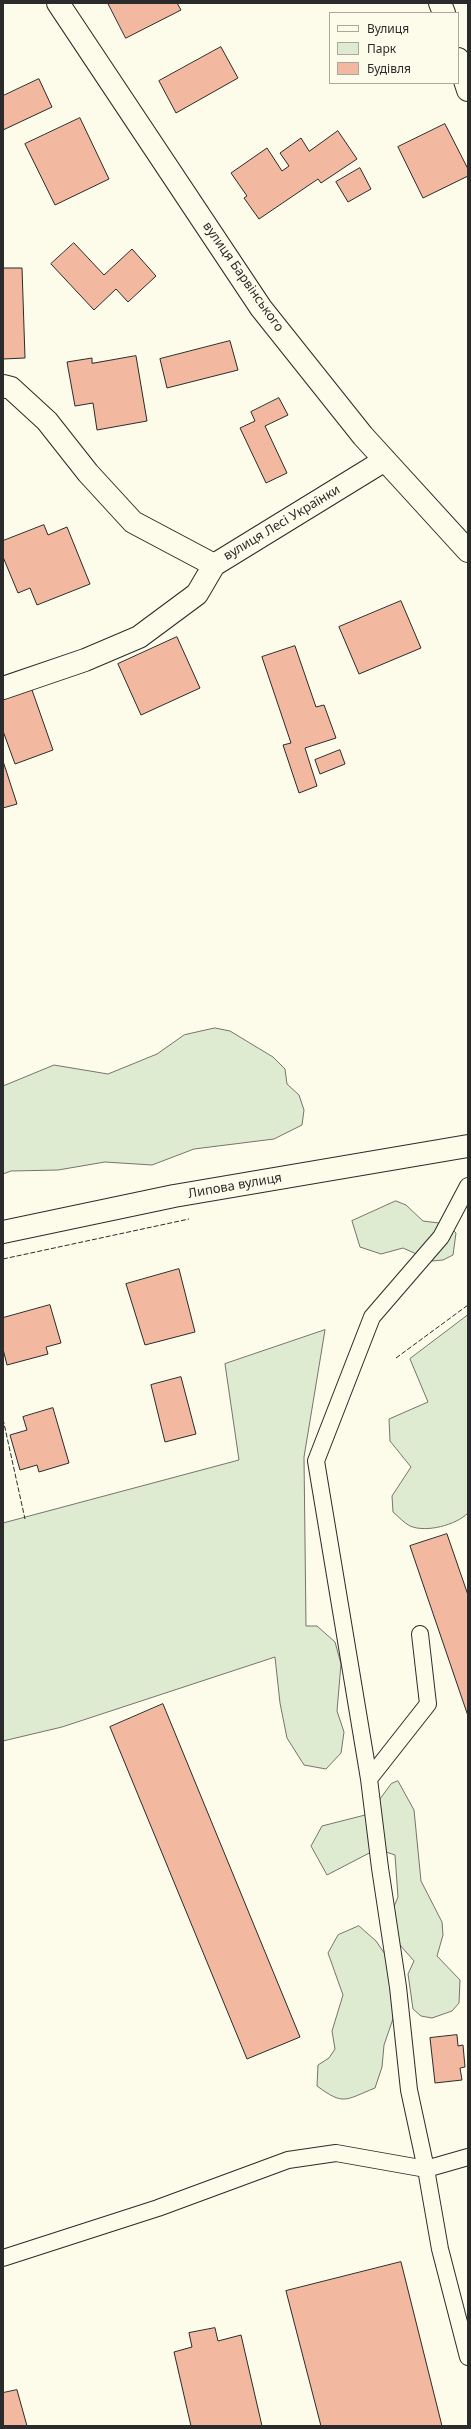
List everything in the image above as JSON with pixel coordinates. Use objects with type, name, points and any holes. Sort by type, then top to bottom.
[{"type":"street","name":"вулиця Барвінського","points":[[58,3],[261,308],[385,460],[468,551]]},
{"type":"street","points":[[459,62],[468,90]]},
{"type":"street","name":"вулиця Лесі Українки","points":[[3,386],[11,388],[47,421],[88,473],[133,522],[214,565],[385,460]]},
{"type":"street","points":[[3,688],[85,660],[139,637],[196,594],[214,565]]},
{"type":"street","name":"Липова вулиця","points":[[3,1232],[174,1196],[468,1146]]},
{"type":"lane","points":[[468,1186],[441,1237],[372,1317],[316,1461],[369,1779],[380,1868],[398,1987],[409,2090],[426,2169],[440,2249],[468,2358]]},
{"type":"lane","points":[[369,1779],[428,1704],[420,1634]]},
{"type":"lane","points":[[3,2258],[158,2208],[288,2160],[336,2153],[426,2169],[468,2157]]},
{"type":"green space","points":[[215,1028],[230,1031],[273,1057],[285,1069],[287,1084],[299,1095],[304,1110],[302,1125],[274,1139],[194,1149],[152,1165],[105,1162],[58,1170],[11,1171],[3,1174],[3,1086],[54,1065],[108,1074],[157,1054],[184,1035]]},
{"type":"green space","points":[[396,1201],[406,1205],[423,1221],[447,1224],[456,1233],[453,1255],[443,1260],[432,1261],[403,1248],[381,1254],[360,1247],[352,1221]]},
{"type":"green space","points":[[468,1315],[468,1513],[456,1521],[440,1527],[424,1529],[417,1528],[408,1525],[393,1512],[392,1496],[411,1467],[390,1441],[389,1419],[428,1402],[410,1359]]},
{"type":"green space","points":[[325,1330],[304,1457],[306,1626],[317,1626],[335,1642],[341,1664],[337,1711],[344,1732],[341,1753],[326,1769],[304,1765],[287,1738],[280,1703],[275,1657],[62,1727],[3,1741],[3,1523],[239,1460],[225,1364]]},
{"type":"green space","points":[[398,1781],[414,1810],[421,1881],[442,1922],[443,1935],[437,1956],[460,1980],[459,2003],[452,2011],[432,2018],[421,2016],[413,2009],[408,1974],[414,1961],[385,1928],[398,1897],[395,1855],[377,1849],[327,1875],[311,1846],[322,1826],[369,1814],[391,1784]]},
{"type":"green space","points":[[359,1926],[376,1941],[389,1960],[395,2013],[384,2045],[382,2067],[375,2088],[351,2098],[339,2099],[317,2086],[318,2065],[329,2058],[335,2049],[332,2031],[343,1995],[328,1953],[338,1935]]},
{"type":"building","points":[[108,3],[177,3],[181,10],[126,38]]},
{"type":"building","points":[[221,47],[238,78],[176,113],[159,81]]},
{"type":"building","points":[[39,79],[52,107],[3,130],[3,96]]},
{"type":"building","points":[[80,118],[109,179],[55,205],[25,144]]},
{"type":"building","points":[[445,124],[468,169],[468,176],[423,198],[398,147]]},
{"type":"building","points":[[338,131],[357,159],[321,183],[318,179],[259,219],[244,198],[247,196],[231,173],[267,148],[282,171],[289,166],[280,153],[301,138],[309,151]]},
{"type":"building","points":[[360,168],[371,189],[348,202],[336,182]]},
{"type":"building","points":[[74,243],[104,275],[132,249],[156,276],[128,302],[116,289],[94,310],[51,264]]},
{"type":"building","points":[[3,268],[22,268],[25,358],[3,359]]},
{"type":"building","points":[[230,341],[238,370],[167,388],[160,359]]},
{"type":"building","points":[[136,356],[147,421],[97,430],[93,403],[75,406],[67,362],[92,358],[92,363]]},
{"type":"building","points":[[279,398],[288,415],[265,426],[287,473],[266,483],[240,428],[255,421],[251,412]]},
{"type":"building","points":[[44,525],[48,535],[67,527],[90,584],[37,605],[30,588],[18,593],[3,557],[3,541]]},
{"type":"building","points":[[401,601],[421,648],[359,674],[339,627]]},
{"type":"building","points":[[177,637],[200,688],[141,715],[118,664]]},
{"type":"building","points":[[295,646],[316,707],[324,705],[336,738],[305,748],[317,786],[299,793],[283,745],[291,743],[262,657]]},
{"type":"building","points":[[32,690],[53,750],[15,764],[3,731],[3,700]]},
{"type":"building","points":[[340,750],[345,764],[320,774],[315,760]]},
{"type":"building","points":[[3,761],[17,804],[3,808]]},
{"type":"building","points":[[179,1269],[195,1332],[145,1345],[126,1284]]},
{"type":"building","points":[[50,1305],[61,1343],[46,1347],[48,1354],[7,1365],[3,1349],[3,1318]]},
{"type":"building","points":[[181,1377],[196,1434],[165,1442],[151,1385]]},
{"type":"building","points":[[53,1408],[69,1463],[39,1472],[37,1465],[20,1470],[10,1435],[27,1430],[23,1417]]},
{"type":"building","points":[[447,1534],[468,1595],[468,1716],[410,1546]]},
{"type":"building","points":[[163,1704],[300,2037],[247,2059],[110,1727]]},
{"type":"building","points":[[457,2035],[458,2046],[463,2045],[465,2067],[460,2068],[462,2080],[435,2083],[430,2038]]},
{"type":"building","points":[[401,2262],[442,2426],[321,2426],[286,2291]]},
{"type":"building","points":[[215,2328],[218,2341],[241,2335],[262,2426],[191,2426],[174,2352],[192,2347],[189,2333]]},
{"type":"building","points":[[17,2390],[27,2426],[3,2426],[3,2393]]},
{"type":"fence","points":[[3,1259],[189,1219]]},
{"type":"fence","points":[[396,1358],[468,1305]]},
{"type":"fence","points":[[3,1419],[25,1519]]}]
